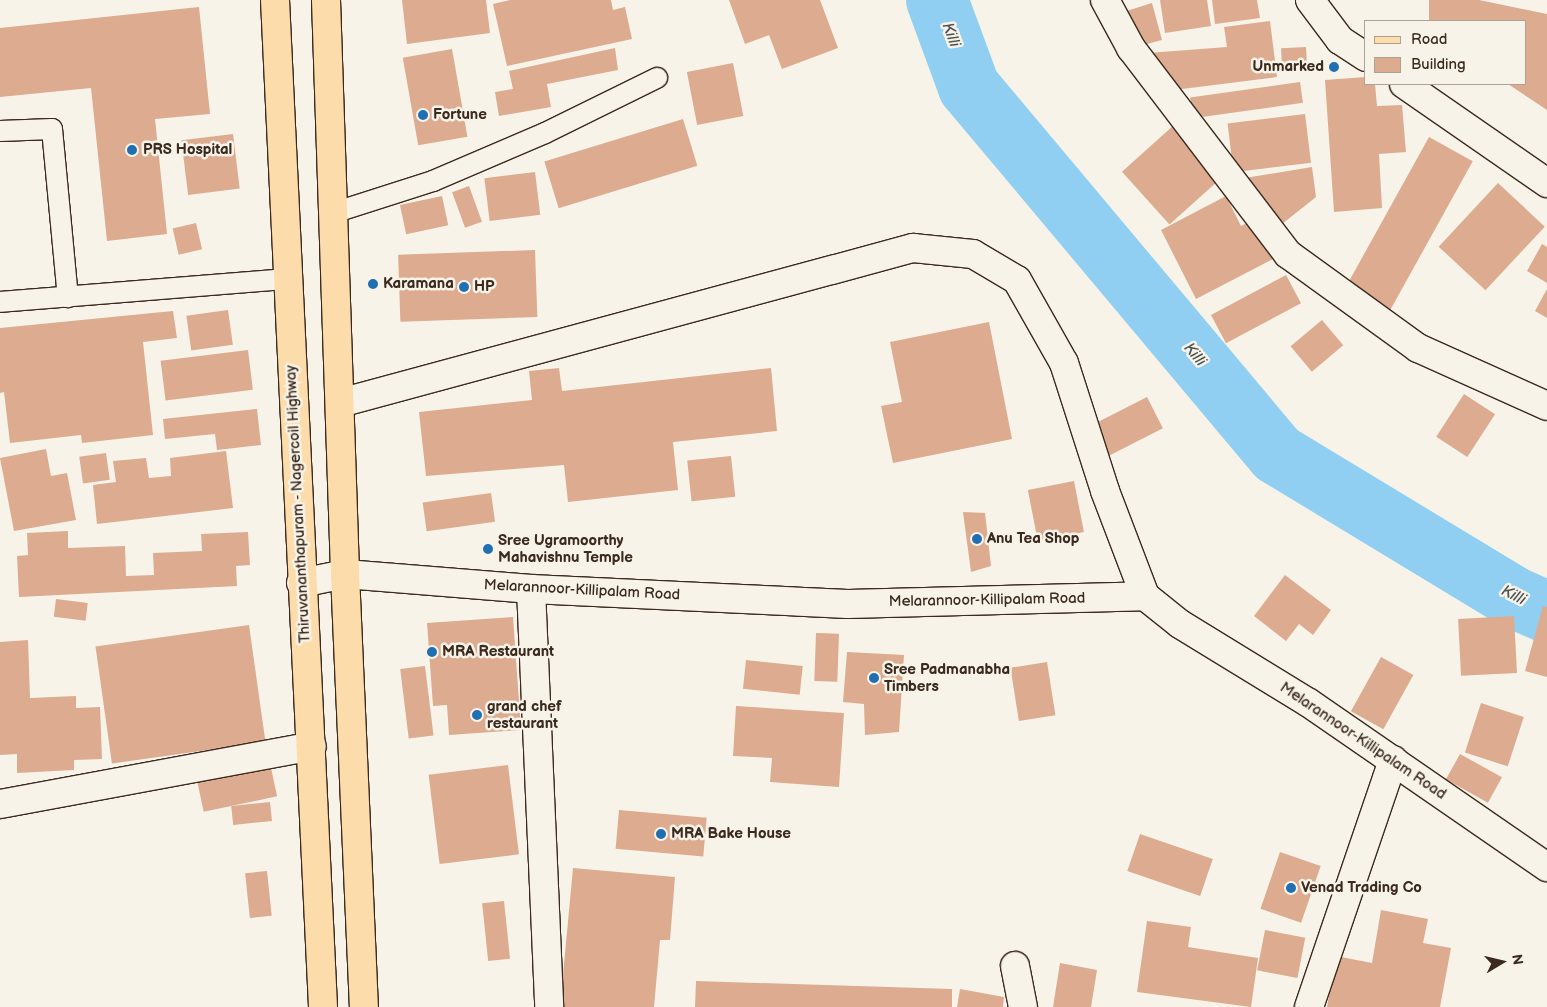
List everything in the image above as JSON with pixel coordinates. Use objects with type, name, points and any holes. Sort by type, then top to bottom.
[{"type":"main road","name":"Thiruvananthapuram - Nagercoil Highway","points":[[275,0],[302,583],[312,746],[322,1007]]},
{"type":"main road","points":[[326,0],[345,574],[364,1007]]},
{"type":"street","points":[[1105,0],[1131,48],[1288,254],[1418,348],[1547,406]]},
{"type":"street","points":[[1310,0],[1340,40],[1364,56]]},
{"type":"street","points":[[1405,85],[1547,183]]},
{"type":"street","points":[[340,403],[913,248],[973,254],[1017,280],[1064,362],[1104,491],[1146,596]]},
{"type":"street","name":"Melarannoor-Killipalam Road","points":[[302,583],[345,574],[531,589],[848,604],[1146,596],[1180,624],[1393,760],[1547,866]]},
{"type":"street","points":[[531,589],[550,1007]]},
{"type":"street","points":[[0,804],[312,746]]},
{"type":"street","points":[[1309,1007],[1393,760]]},
{"type":"street","points":[[1014,966],[1023,1007]]},
{"type":"lane","points":[[333,213],[433,181],[544,133],[657,78]]},
{"type":"lane","points":[[0,131],[52,129],[68,297]]},
{"type":"lane","points":[[0,302],[287,279]]},
{"type":"building","points":[[402,0],[486,0],[490,33],[407,44]]},
{"type":"building","points":[[510,0],[611,0],[613,10],[625,7],[632,39],[507,66],[493,4]]},
{"type":"building","points":[[729,0],[820,0],[838,48],[782,69],[769,35],[745,44]]},
{"type":"building","points":[[1160,0],[1207,0],[1211,26],[1165,33]]},
{"type":"building","points":[[1212,0],[1257,0],[1260,18],[1215,24]]},
{"type":"building","points":[[1429,0],[1479,0],[1547,14],[1547,110],[1510,85],[1527,85],[1527,20],[1429,20]]},
{"type":"building","points":[[1152,3],[1162,40],[1143,45],[1117,14]]},
{"type":"building","points":[[199,7],[210,114],[155,119],[167,234],[107,241],[91,88],[0,97],[0,28]]},
{"type":"building","points":[[1270,21],[1277,77],[1174,90],[1148,53],[1227,47],[1224,27]]},
{"type":"building","points":[[1306,47],[1307,69],[1282,70],[1281,48]]},
{"type":"building","points":[[615,48],[618,70],[547,84],[551,107],[499,116],[495,92],[513,89],[509,71]]},
{"type":"building","points":[[452,49],[467,137],[418,145],[403,58]]},
{"type":"building","points":[[733,63],[743,116],[697,125],[687,72]]},
{"type":"building","points":[[1364,77],[1364,85],[1375,85],[1377,106],[1402,105],[1406,152],[1379,154],[1382,208],[1334,212],[1325,80]]},
{"type":"building","points":[[1300,82],[1303,103],[1193,118],[1190,97]]},
{"type":"building","points":[[1305,114],[1311,163],[1234,172],[1228,124]]},
{"type":"building","points":[[683,119],[697,166],[559,208],[544,161]]},
{"type":"building","points":[[1174,125],[1222,178],[1169,225],[1122,172]]},
{"type":"building","points":[[233,134],[240,189],[188,195],[181,140]]},
{"type":"building","points":[[1429,137],[1473,161],[1388,314],[1344,290]]},
{"type":"building","points":[[1312,167],[1316,197],[1282,224],[1245,178]]},
{"type":"building","points":[[535,172],[540,215],[490,221],[484,178]]},
{"type":"building","points":[[1498,183],[1545,227],[1485,290],[1439,247]]},
{"type":"building","points":[[469,186],[482,222],[465,228],[452,192]]},
{"type":"building","points":[[442,196],[448,225],[406,234],[400,205]]},
{"type":"building","points":[[1226,196],[1241,226],[1257,218],[1277,257],[1196,299],[1161,230]]},
{"type":"building","points":[[196,223],[202,249],[179,255],[173,228]]},
{"type":"building","points":[[1542,244],[1547,247],[1547,283],[1527,271]]},
{"type":"building","points":[[535,250],[537,317],[400,322],[398,255]]},
{"type":"building","points":[[1286,275],[1301,303],[1226,343],[1211,315]]},
{"type":"building","points":[[1547,289],[1547,318],[1535,311]]},
{"type":"building","points":[[228,310],[233,345],[191,351],[186,316]]},
{"type":"building","points":[[173,311],[177,338],[143,342],[153,435],[82,443],[81,435],[10,443],[4,392],[0,393],[0,328]]},
{"type":"building","points":[[1322,320],[1343,345],[1312,372],[1291,346]]},
{"type":"building","points":[[989,322],[1012,439],[893,463],[881,406],[902,402],[890,342]]},
{"type":"building","points":[[248,350],[253,390],[166,400],[161,361]]},
{"type":"building","points":[[559,368],[562,391],[771,368],[777,431],[673,442],[678,490],[568,502],[564,465],[426,476],[419,412],[532,400],[529,371]]},
{"type":"building","points":[[1464,394],[1495,414],[1467,457],[1436,437]]},
{"type":"building","points":[[1147,397],[1163,428],[1109,455],[1094,424]]},
{"type":"building","points":[[257,409],[261,445],[217,450],[215,434],[165,439],[163,419]]},
{"type":"building","points":[[46,449],[51,476],[67,473],[76,520],[14,531],[0,458]]},
{"type":"building","points":[[226,451],[233,508],[97,524],[93,485],[116,482],[113,461],[146,458],[149,478],[171,476],[170,458]]},
{"type":"building","points":[[106,453],[110,480],[83,483],[79,457]]},
{"type":"building","points":[[731,456],[735,497],[692,501],[687,461]]},
{"type":"building","points":[[1074,481],[1084,532],[1038,541],[1028,490]]},
{"type":"building","points":[[491,493],[495,522],[427,531],[423,503]]},
{"type":"building","name":"Anu Tea Shop","points":[[963,512],[985,513],[991,566],[971,572]]},
{"type":"building","points":[[68,531],[68,548],[125,546],[126,576],[154,575],[153,553],[202,551],[201,534],[248,532],[250,565],[236,566],[237,586],[19,597],[17,556],[28,555],[27,533]]},
{"type":"building","points":[[1285,575],[1331,610],[1313,635],[1299,624],[1286,641],[1254,616]]},
{"type":"building","points":[[56,599],[88,603],[86,621],[54,617]]},
{"type":"building","points":[[1543,606],[1547,607],[1547,677],[1525,671]]},
{"type":"building","points":[[1514,616],[1517,673],[1461,676],[1458,619]]},
{"type":"building","points":[[513,617],[521,730],[449,735],[447,705],[433,706],[427,623]]},
{"type":"building","points":[[249,625],[265,742],[112,763],[96,647]]},
{"type":"building","points":[[816,633],[839,634],[837,682],[814,681]]},
{"type":"building","points":[[28,640],[30,698],[76,696],[76,708],[100,707],[102,759],[74,760],[74,770],[17,773],[17,754],[0,755],[0,642]]},
{"type":"building","name":"Sree Padmanabha Timbers","points":[[847,652],[904,655],[899,732],[865,735],[864,704],[843,702]]},
{"type":"building","points":[[1381,657],[1413,675],[1383,729],[1351,711]]},
{"type":"building","points":[[746,660],[803,666],[800,695],[743,689]]},
{"type":"building","points":[[1047,662],[1055,715],[1019,721],[1010,668]]},
{"type":"building","points":[[425,666],[434,735],[409,739],[400,669]]},
{"type":"building","points":[[1481,703],[1524,717],[1508,766],[1465,752]]},
{"type":"building","points":[[736,706],[844,713],[839,787],[770,782],[772,758],[733,756]]},
{"type":"building","points":[[1460,754],[1502,777],[1488,803],[1446,779]]},
{"type":"building","points":[[270,763],[277,796],[204,812],[197,779]]},
{"type":"building","points":[[508,765],[519,854],[440,864],[429,775]]},
{"type":"building","points":[[270,802],[272,821],[233,825],[231,806]]},
{"type":"building","name":"MRA Bake House","points":[[619,810],[707,818],[703,857],[616,849]]},
{"type":"building","points":[[1140,834],[1213,859],[1200,896],[1127,871]]},
{"type":"building","name":"Venad Trading Co","points":[[1280,852],[1321,866],[1301,923],[1260,909]]},
{"type":"building","points":[[573,868],[675,877],[670,940],[660,940],[654,1007],[560,1007]]},
{"type":"building","points":[[267,871],[272,916],[250,918],[245,873]]},
{"type":"building","points":[[504,901],[510,959],[488,961],[482,903]]},
{"type":"building","points":[[1381,910],[1428,919],[1423,943],[1451,948],[1440,1007],[1327,1007],[1336,956],[1372,963]]},
{"type":"building","points":[[1147,921],[1191,927],[1188,947],[1258,958],[1251,1007],[1137,992]]},
{"type":"building","points":[[1265,930],[1305,938],[1297,978],[1257,970]]},
{"type":"building","points":[[1060,963],[1097,970],[1091,1007],[1053,1007]]},
{"type":"building","points":[[696,981],[952,989],[952,1007],[695,1007]]},
{"type":"building","points":[[960,989],[1004,997],[1003,1007],[957,1007]]},
{"type":"waterway","name":"Killi","points":[[937,0],[969,87],[1277,454],[1513,597],[1547,612]]},
{"type":"place","name":"Unmarked","points":[[1334,67]]},
{"type":"place","name":"Fortune","points":[[423,115]]},
{"type":"place","name":"PRS Hospital","points":[[132,150]]},
{"type":"place","name":"Karamana","points":[[373,284]]},
{"type":"place","name":"HP","points":[[464,287]]},
{"type":"place","name":"Anu Tea Shop","points":[[977,539]]},
{"type":"place","name":"Sree Ugramoorthy Mahavishnu Temple","points":[[488,549]]},
{"type":"place","name":"MRA Restaurant","points":[[432,652]]},
{"type":"place","name":"Sree Padmanabha Timbers","points":[[874,678]]},
{"type":"place","name":"grand chef restaurant","points":[[477,715]]},
{"type":"place","name":"MRA Bake House","points":[[661,834]]},
{"type":"place","name":"Venad Trading Co","points":[[1291,888]]}]
